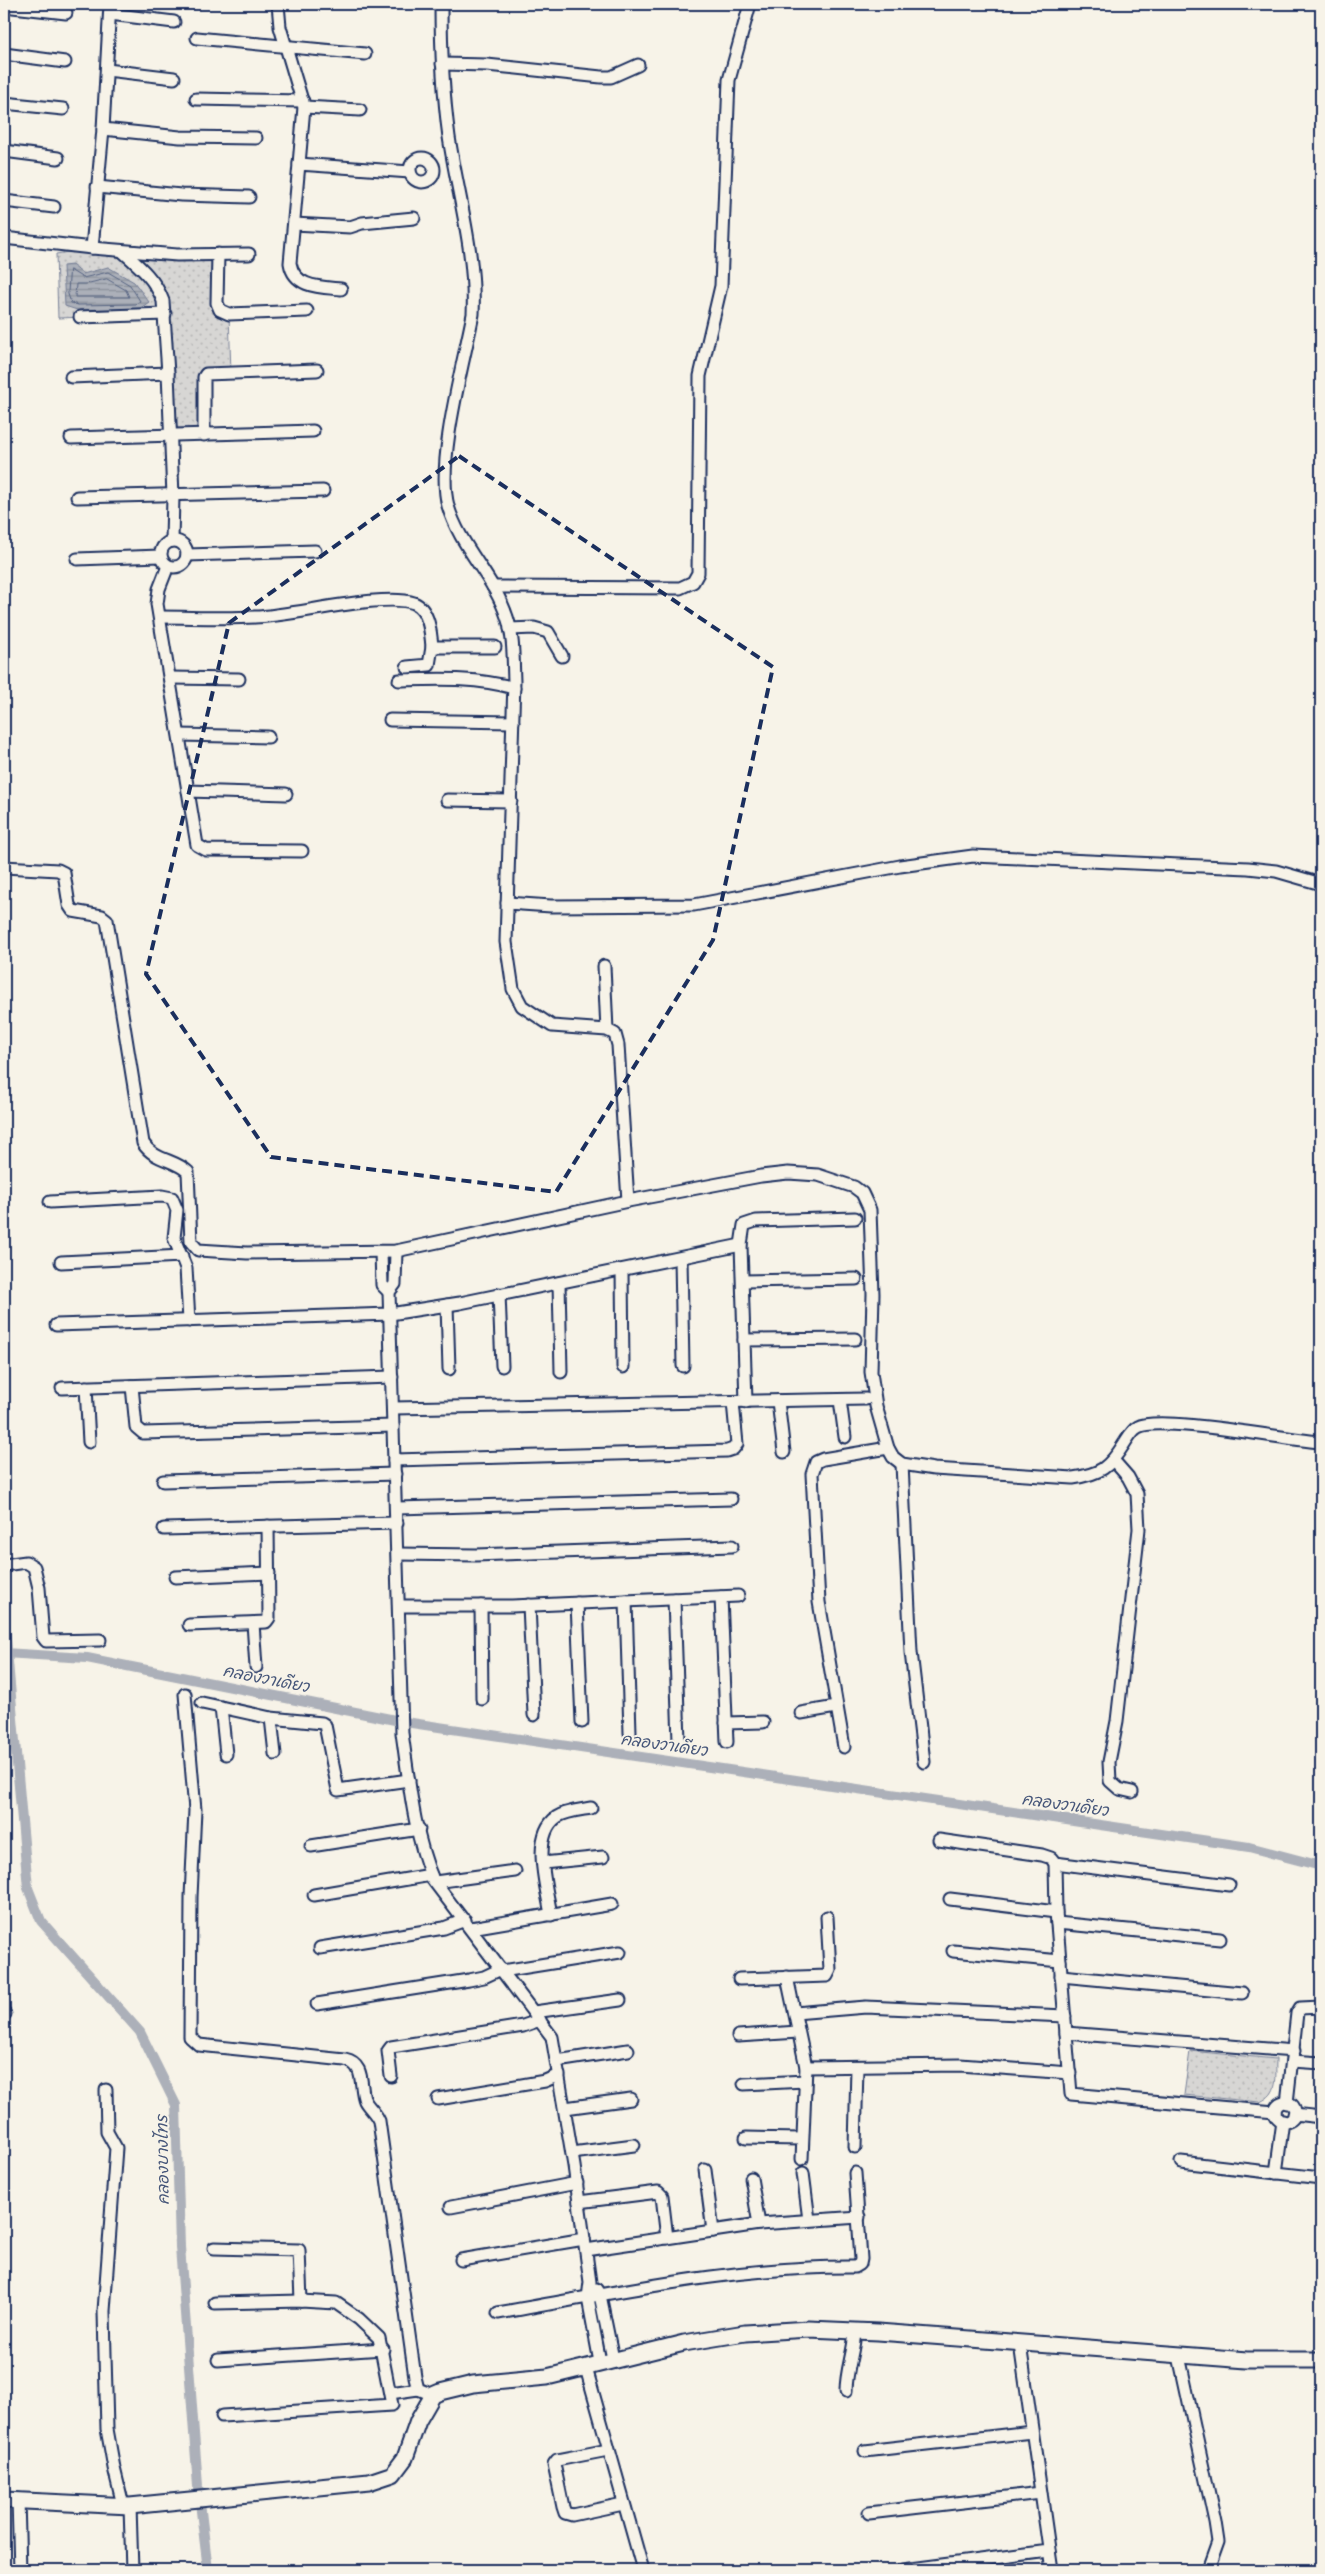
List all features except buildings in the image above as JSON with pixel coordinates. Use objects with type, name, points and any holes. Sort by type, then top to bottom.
[{"type":"street","points":[[278,4],[278,14],[286,47],[303,104],[291,270],[305,284],[341,289]]},
{"type":"street","points":[[441,4],[442,64],[449,136],[472,260],[474,298],[473,314],[447,455],[448,504],[470,552],[493,587],[507,615],[510,629],[514,688],[506,942],[513,989],[522,1006],[552,1026],[606,1030],[615,1034],[618,1045],[628,1201]]},
{"type":"street","points":[[493,587],[680,588],[694,582],[698,572],[700,376],[721,286],[730,80],[750,4]]},
{"type":"street","points":[[4,6],[66,13]]},
{"type":"street","points":[[92,248],[103,129],[110,9],[174,22]]},
{"type":"street","points":[[197,38],[364,54]]},
{"type":"street","points":[[4,54],[65,62]]},
{"type":"street","points":[[442,64],[487,65],[601,77],[611,77],[638,65]]},
{"type":"street","points":[[106,70],[174,78]]},
{"type":"street","points":[[196,100],[303,104],[360,110]]},
{"type":"street","points":[[4,103],[63,109]]},
{"type":"street","points":[[103,129],[180,137],[256,138]]},
{"type":"street","points":[[4,151],[58,158]]},
{"type":"street","points":[[410,172],[411,166],[420,158],[426,159],[434,168]]},
{"type":"street","points":[[299,164],[410,172],[418,182],[430,180],[434,168]]},
{"type":"street","points":[[434,168],[455,167]]},
{"type":"street","points":[[97,187],[181,195],[249,197]]},
{"type":"street","points":[[4,201],[54,207]]},
{"type":"street","points":[[294,224],[350,227],[362,223],[414,218]]},
{"type":"street","points":[[4,238],[178,255],[249,254]]},
{"type":"street","points":[[122,251],[144,270],[159,291],[165,314],[173,496],[172,541]]},
{"type":"street","points":[[218,254],[217,303],[220,310],[229,314],[307,311]]},
{"type":"street","points":[[80,317],[165,314]]},
{"type":"street","points":[[204,435],[204,377],[206,374],[317,370]]},
{"type":"street","points":[[71,377],[168,372]]},
{"type":"street","points":[[71,438],[313,431]]},
{"type":"street","points":[[76,497],[323,491]]},
{"type":"street","points":[[160,556],[163,546],[172,541],[180,542],[186,547],[187,555],[180,566],[168,566]]},
{"type":"street","points":[[187,555],[315,550]]},
{"type":"street","points":[[76,558],[160,556]]},
{"type":"street","points":[[160,556],[168,566]]},
{"type":"street","points":[[168,566],[159,589],[157,604],[171,678],[197,845],[206,850],[302,851]]},
{"type":"street","points":[[160,618],[256,618],[391,600],[416,604],[422,609],[431,635],[432,647],[429,665],[407,667]]},
{"type":"street","points":[[510,629],[534,628],[548,632],[562,656]]},
{"type":"street","points":[[432,647],[495,648]]},
{"type":"street","points":[[171,678],[239,679]]},
{"type":"street","points":[[399,680],[449,678],[496,683],[514,688]]},
{"type":"street","points":[[390,720],[513,722]]},
{"type":"street","points":[[180,735],[268,738]]},
{"type":"street","points":[[188,791],[286,794]]},
{"type":"street","points":[[447,800],[511,800]]},
{"type":"street","points":[[507,903],[551,906],[694,904],[900,866],[973,856],[1248,868],[1276,871],[1321,884]]},
{"type":"street","points":[[4,867],[64,872],[69,905],[79,913],[102,916],[110,926],[143,1143],[148,1151],[155,1156],[183,1167],[188,1172],[190,1242],[198,1250],[247,1253],[396,1251],[628,1201],[761,1176],[788,1173],[818,1175],[854,1187],[862,1193],[870,1210],[873,1294],[871,1372],[876,1406],[888,1448],[893,1457],[902,1464],[934,1469],[1073,1478],[1093,1475],[1114,1461],[1129,1436],[1139,1426],[1153,1424],[1210,1427],[1321,1442]]},
{"type":"street","points":[[604,966],[606,1030]]},
{"type":"street","points":[[50,1202],[162,1196],[172,1198],[177,1210],[174,1238],[186,1268],[189,1321]]},
{"type":"street","points":[[746,1402],[741,1245],[741,1233],[744,1225],[748,1222],[855,1218]]},
{"type":"street","points":[[56,1324],[390,1314],[559,1283],[741,1245]]},
{"type":"street","points":[[396,1251],[395,1284],[389,1292],[394,1460],[398,1523],[403,1702],[402,1733],[409,1780],[419,1829],[433,1879],[552,2038],[577,2183],[590,2282],[588,2298],[600,2363],[608,2450],[643,2570]]},
{"type":"street","points":[[382,1252],[382,1285],[389,1292]]},
{"type":"street","points":[[61,1262],[182,1256]]},
{"type":"street","points":[[681,1258],[683,1366]]},
{"type":"street","points":[[622,1270],[623,1367]]},
{"type":"street","points":[[742,1281],[856,1279]]},
{"type":"street","points":[[559,1283],[561,1372]]},
{"type":"street","points":[[499,1294],[502,1366]]},
{"type":"street","points":[[447,1305],[449,1370]]},
{"type":"street","points":[[744,1340],[855,1339]]},
{"type":"street","points":[[62,1388],[392,1378]]},
{"type":"street","points":[[132,1386],[136,1427],[143,1433],[393,1426]]},
{"type":"street","points":[[86,1388],[89,1442]]},
{"type":"street","points":[[840,1400],[845,1437]]},
{"type":"street","points":[[393,1408],[866,1400]]},
{"type":"street","points":[[394,1460],[727,1451],[733,1449],[737,1444],[733,1402]]},
{"type":"street","points":[[778,1402],[784,1452]]},
{"type":"street","points":[[844,1747],[819,1602],[812,1474],[816,1462],[823,1459],[888,1448]]},
{"type":"street","points":[[1114,1461],[1128,1477],[1137,1494],[1139,1528],[1117,1721],[1109,1762],[1110,1781],[1119,1789],[1132,1792]]},
{"type":"street","points":[[902,1464],[912,1652],[924,1762]]},
{"type":"street","points":[[163,1482],[395,1474]]},
{"type":"street","points":[[397,1508],[731,1500]]},
{"type":"street","points":[[164,1528],[398,1523]]},
{"type":"street","points":[[189,1625],[266,1622],[269,1618],[268,1526]]},
{"type":"street","points":[[398,1554],[476,1555],[732,1546]]},
{"type":"street","points":[[8,1564],[26,1562],[34,1567],[40,1588],[43,1637],[46,1641],[100,1640]]},
{"type":"street","points":[[175,1577],[269,1573]]},
{"type":"street","points":[[399,1606],[529,1605],[738,1596]]},
{"type":"street","points":[[721,1597],[726,1742]]},
{"type":"street","points":[[674,1599],[679,1741]]},
{"type":"street","points":[[626,1601],[630,1733]]},
{"type":"street","points":[[577,1603],[582,1722]]},
{"type":"street","points":[[529,1605],[534,1715]]},
{"type":"street","points":[[481,1606],[482,1699]]},
{"type":"street","points":[[254,1623],[256,1667]]},
{"type":"street","points":[[185,1694],[195,1810],[191,1907],[190,2037],[200,2046],[345,2060],[351,2061],[357,2068],[366,2102],[379,2121],[403,2299],[418,2389]]},
{"type":"street","points":[[202,1703],[271,1718],[308,1721],[325,1726],[338,1790],[409,1780]]},
{"type":"street","points":[[221,1707],[226,1754]]},
{"type":"street","points":[[801,1713],[836,1707]]},
{"type":"street","points":[[271,1718],[275,1754]]},
{"type":"street","points":[[726,1723],[763,1722]]},
{"type":"street","points":[[551,1915],[541,1847],[549,1824],[565,1814],[591,1808]]},
{"type":"street","points":[[311,1846],[419,1829]]},
{"type":"street","points":[[939,1840],[1042,1855],[1051,1858],[1055,1863],[1056,1918],[1071,2094],[1275,2112]]},
{"type":"street","points":[[543,1863],[603,1856]]},
{"type":"street","points":[[1055,1863],[1229,1885]]},
{"type":"street","points":[[314,1895],[515,1870]]},
{"type":"street","points":[[950,1899],[1056,1918],[1220,1940]]},
{"type":"street","points":[[320,1948],[468,1924],[551,1915],[612,1904]]},
{"type":"street","points":[[739,1979],[827,1976],[830,1973],[826,1918]]},
{"type":"street","points":[[953,1951],[1060,1961]]},
{"type":"street","points":[[317,2004],[469,1980],[502,1970],[620,1952]]},
{"type":"street","points":[[1061,1976],[1242,1993]]},
{"type":"street","points":[[787,1977],[806,2066],[802,2159]]},
{"type":"street","points":[[391,2076],[388,2051],[396,2045],[523,2026],[537,2016],[620,2000]]},
{"type":"street","points":[[794,2013],[866,2007],[1065,2016]]},
{"type":"street","points":[[1287,2103],[1297,2013],[1300,2008],[1321,2007]]},
{"type":"street","points":[[738,2036],[798,2032]]},
{"type":"street","points":[[1066,2033],[1293,2056],[1321,2063]]},
{"type":"street","points":[[557,2061],[628,2050]]},
{"type":"street","points":[[806,2066],[960,2065],[1070,2073]]},
{"type":"street","points":[[855,2147],[857,2067]]},
{"type":"street","points":[[438,2099],[544,2080],[559,2075]]},
{"type":"street","points":[[744,2084],[805,2081]]},
{"type":"street","points":[[106,2090],[108,2132],[116,2148],[104,2311],[107,2429],[114,2468],[127,2506],[132,2570]]},
{"type":"street","points":[[565,2108],[631,2099]]},
{"type":"street","points":[[1287,2103],[1294,2109],[1294,2114],[1288,2121],[1283,2122],[1278,2119],[1275,2112],[1279,2104],[1287,2103]]},
{"type":"street","points":[[1294,2114],[1321,2117]]},
{"type":"street","points":[[1276,2173],[1283,2122]]},
{"type":"street","points":[[746,2138],[802,2139]]},
{"type":"street","points":[[572,2154],[634,2146]]},
{"type":"street","points":[[1181,2162],[1321,2178]]},
{"type":"street","points":[[705,2170],[712,2231]]},
{"type":"street","points":[[803,2173],[809,2220]]},
{"type":"street","points":[[498,2313],[600,2295],[734,2275],[796,2268],[855,2267],[860,2264],[861,2259],[855,2173]]},
{"type":"street","points":[[751,2178],[760,2224]]},
{"type":"street","points":[[451,2207],[577,2183]]},
{"type":"street","points":[[579,2202],[658,2192],[662,2196],[667,2238]]},
{"type":"street","points":[[461,2260],[585,2244],[667,2238],[760,2224],[859,2217]]},
{"type":"street","points":[[214,2248],[299,2250],[301,2301]]},
{"type":"street","points":[[590,2282],[600,2295],[600,2363]]},
{"type":"street","points":[[215,2303],[301,2301],[336,2303],[359,2319],[379,2338],[383,2349],[392,2405],[222,2416]]},
{"type":"street","points":[[390,2393],[418,2389],[434,2395],[473,2384],[547,2377],[684,2343],[746,2334],[809,2329],[1179,2356],[1247,2360],[1321,2360]]},
{"type":"street","points":[[846,2391],[846,2371],[853,2353],[855,2331]]},
{"type":"street","points":[[1020,2344],[1052,2570]]},
{"type":"street","points":[[218,2360],[383,2349]]},
{"type":"street","points":[[1179,2356],[1218,2542],[1208,2570]]},
{"type":"street","points":[[20,2570],[11,2500],[127,2506],[212,2496],[333,2487],[369,2482],[393,2474],[405,2458],[418,2421],[434,2395]]},
{"type":"street","points":[[865,2451],[1032,2432]]},
{"type":"street","points":[[608,2450],[558,2460],[554,2464],[563,2507],[565,2512],[572,2515],[624,2504]]},
{"type":"street","points":[[869,2513],[1041,2493]]},
{"type":"street","points":[[903,2570],[1050,2551]]},
{"type":"highlighted area","points":[[459,456],[773,667],[713,940],[556,1192],[271,1157],[146,974],[229,623]]},
{"type":"shaded area","points":[[92,248],[218,254],[219,314],[229,314],[231,373],[205,374],[210,435],[169,435],[165,314],[58,318],[56,254]]},
{"type":"shaded area","points":[[1190,2051],[1276,2059],[1274,2089],[1271,2094],[1260,2102],[1184,2095]]},
{"type":"water","points":[[72,265],[83,274],[108,267],[134,282],[149,302],[139,309],[77,310],[65,306],[63,266]]},
{"type":"waterway","name":"คลองบางไทร","points":[[4,1617],[28,1888],[41,1921],[140,2032],[176,2105],[180,2247],[198,2486],[208,2570]]},
{"type":"waterway","name":"คลองวาเดียว","points":[[4,1653],[87,1658],[405,1722],[1249,1847],[1321,1866]]}]
